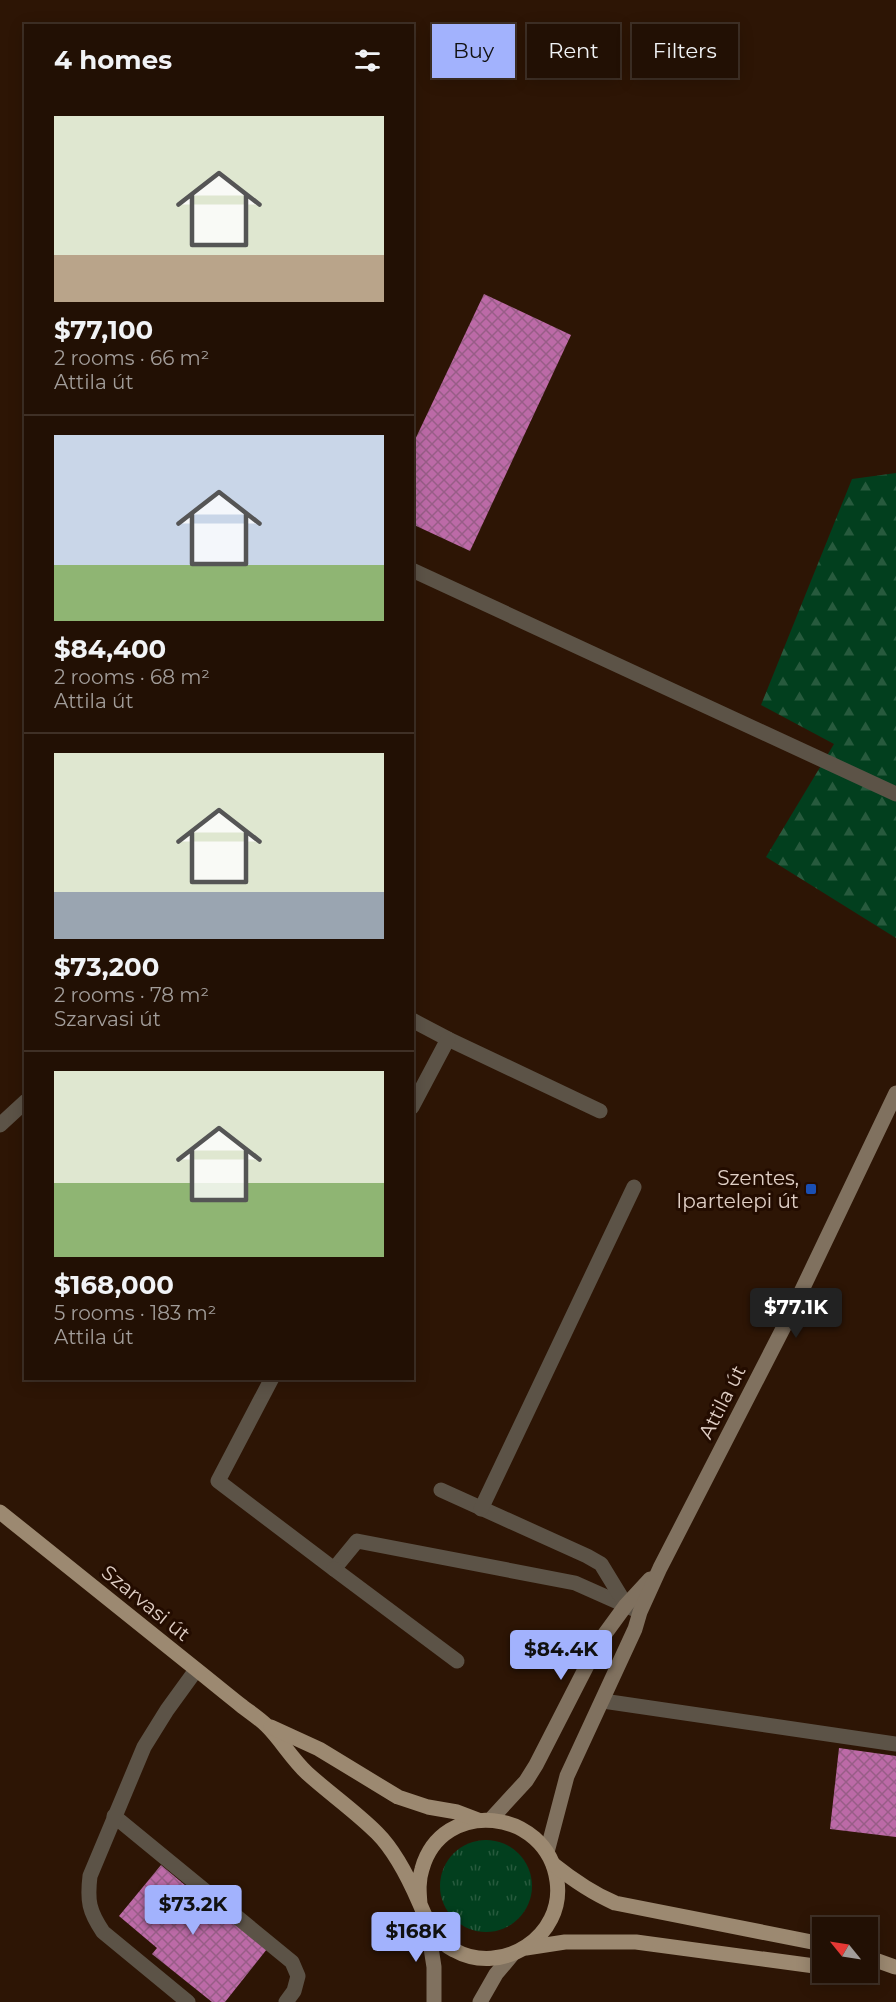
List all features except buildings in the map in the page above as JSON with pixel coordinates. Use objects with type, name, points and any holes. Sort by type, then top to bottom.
[{"type":"main road","name":"Attila út","points":[[550,1858],[567,1776],[603,1701],[635,1629],[640,1612],[660,1568],[790,1315],[896,1093]]},
{"type":"main road","name":"Szarvasi út","points":[[0,1512],[267,1725]]},
{"type":"main road","name":"Attila út","points":[[484,1820],[526,1781],[599,1642],[626,1605],[660,1568]]},
{"type":"main road","points":[[267,1725],[319,1749],[398,1797],[428,1807],[484,1820],[507,1822],[523,1828],[537,1839],[550,1858],[575,1882],[615,1903],[812,1942]]},
{"type":"main road","points":[[267,1725],[305,1771],[378,1834],[404,1872],[427,1922],[434,1967],[434,2002]]},
{"type":"main road","points":[[420,1904],[420,1876],[431,1850],[443,1836],[460,1826],[484,1820]]},
{"type":"main road","points":[[480,2002],[496,1974],[540,1936],[551,1920],[557,1901],[558,1882],[550,1858]]},
{"type":"main road","points":[[427,1922],[438,1938],[454,1950],[472,1958],[492,1959],[565,1942],[636,1942],[812,1966]]},
{"type":"main road","points":[[878,1961],[895,1967]]},
{"type":"main road","points":[[878,1968],[895,1967]]},
{"type":"lane","points":[[414,571],[896,794]]},
{"type":"lane","points":[[414,1021],[600,1111]]},
{"type":"lane","points":[[414,1103],[448,1039]]},
{"type":"lane","points":[[0,1125],[24,1103]]},
{"type":"lane","points":[[481,1509],[634,1187]]},
{"type":"lane","points":[[271,1380],[218,1481],[457,1661]]},
{"type":"lane","points":[[441,1490],[601,1564],[626,1605]]},
{"type":"lane","points":[[334,1569],[357,1541],[575,1583],[640,1612]]},
{"type":"lane","points":[[188,2002],[103,1932],[93,1917],[87,1897],[90,1876],[144,1747],[196,1670]]},
{"type":"lane","points":[[603,1701],[896,1744]]},
{"type":"lane","points":[[114,1816],[292,1962],[298,1976],[294,1991],[286,2002]]},
{"type":"green space","points":[[896,473],[896,938],[766,857],[834,744],[761,705],[852,479]]},
{"type":"green space","points":[[486,1840],[503,1844],[518,1854],[528,1869],[532,1886],[528,1903],[518,1918],[503,1928],[486,1932],[469,1928],[454,1918],[444,1903],[440,1886],[444,1869],[454,1854],[469,1844]]},
{"type":"place","name":"Szentes, Ipartelepi út","points":[[811,1189]]}]
